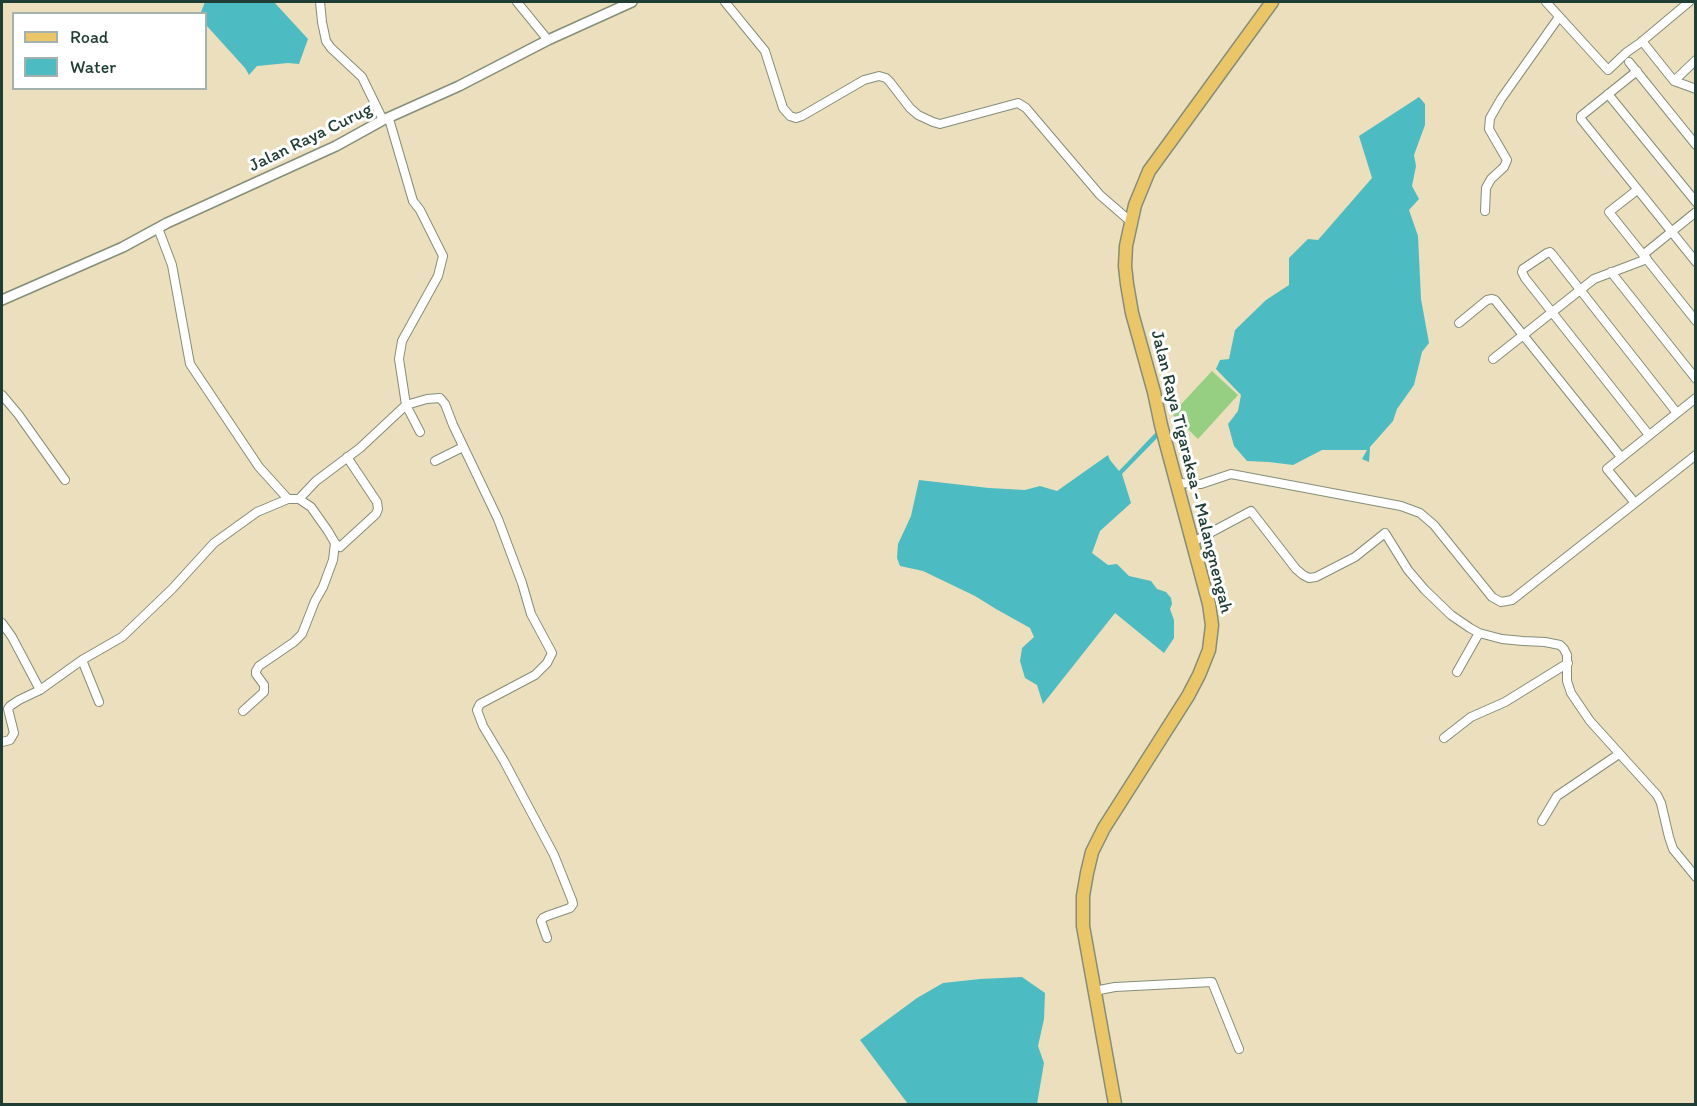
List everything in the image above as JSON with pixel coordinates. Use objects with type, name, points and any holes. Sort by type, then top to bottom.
[{"type":"main road","name":"Jalan Raya Tigaraksa - Malangnengah","points":[[1115,1104],[1094,992],[1082,911],[1087,873],[1092,852],[1104,828],[1199,675],[1209,650],[1212,625],[1129,299],[1125,266],[1126,246],[1135,204],[1149,171],[1272,2]]},
{"type":"street","points":[[320,2],[326,40],[331,48],[362,77],[386,119],[413,201],[420,210],[443,256],[438,276],[402,341],[399,359],[406,405],[420,432]]},
{"type":"street","points":[[517,2],[548,40]]},
{"type":"street","name":"Jalan Raya Curug","points":[[2,300],[123,247],[158,228],[459,86],[548,40],[632,2]]},
{"type":"street","points":[[725,2],[765,51],[783,108],[790,116],[796,118],[802,116],[864,80],[879,76],[890,82],[918,115],[940,124],[1018,103],[1026,108],[1100,195],[1131,221]]},
{"type":"street","points":[[1546,2],[1608,70],[1689,2]]},
{"type":"street","points":[[1485,210],[1486,188],[1491,179],[1504,167],[1507,160],[1489,129],[1490,118],[1559,17]]},
{"type":"street","points":[[1642,41],[1674,81],[1695,89]]},
{"type":"street","points":[[1674,81],[1695,60]]},
{"type":"street","points":[[1629,62],[1695,145]]},
{"type":"street","points":[[1637,71],[1581,116],[1581,119],[1695,262]]},
{"type":"street","points":[[1608,94],[1695,202]]},
{"type":"street","points":[[1637,190],[1610,212],[1695,321]]},
{"type":"street","points":[[1493,359],[1594,279],[1645,256],[1695,212]]},
{"type":"street","points":[[158,228],[172,265],[190,364],[259,467],[288,499]]},
{"type":"street","points":[[1649,435],[1525,278],[1523,269],[1550,252],[1677,413]]},
{"type":"street","points":[[1611,272],[1695,379]]},
{"type":"street","points":[[1459,323],[1487,300],[1492,298],[1495,300],[1622,457]]},
{"type":"street","points":[[2,395],[65,480]]},
{"type":"street","points":[[2,742],[10,740],[14,733],[8,709],[10,706],[40,690],[82,660],[122,637],[172,589],[214,543],[233,528],[258,512],[288,499],[299,498],[316,481],[360,448],[406,405],[440,398],[445,404],[498,519],[531,614],[552,653],[548,663],[535,675],[480,704],[477,710],[483,726],[554,855],[573,900],[570,908],[543,918],[541,921],[547,938]]},
{"type":"street","points":[[1635,503],[1607,469],[1695,398]]},
{"type":"street","points":[[435,461],[463,447]]},
{"type":"street","points":[[1177,483],[1201,484],[1231,474],[1401,506],[1420,513],[1434,525],[1492,597],[1501,602],[1512,600],[1695,455]]},
{"type":"street","points":[[299,498],[311,507],[340,547],[376,514],[378,509],[377,502],[347,457]]},
{"type":"street","points":[[1192,542],[1251,511],[1296,569],[1309,578],[1316,577],[1355,558],[1385,533],[1408,570],[1425,590],[1451,615],[1479,633],[1560,645],[1566,652],[1567,681],[1571,693],[1590,721],[1660,798],[1673,849],[1695,877]]},
{"type":"street","points":[[243,711],[264,692],[264,685],[256,674],[258,666],[302,634],[315,601],[323,588],[333,560],[335,543]]},
{"type":"street","points":[[2,623],[22,654],[40,690]]},
{"type":"street","points":[[1457,672],[1479,633]]},
{"type":"street","points":[[82,660],[99,702]]},
{"type":"street","points":[[1444,738],[1471,717],[1506,702],[1568,663]]},
{"type":"street","points":[[1542,821],[1557,796],[1619,754]]},
{"type":"street","points":[[1094,992],[1115,987],[1212,982],[1239,1049]]},
{"type":"green space","points":[[1212,371],[1238,395],[1198,439],[1172,414]]},
{"type":"water","points":[[205,2],[274,2],[308,39],[299,64],[257,66],[249,75],[207,26],[207,12],[201,12]]},
{"type":"water","points":[[1419,97],[1425,104],[1425,125],[1414,155],[1416,166],[1412,186],[1419,199],[1409,210],[1418,236],[1421,299],[1429,343],[1422,352],[1414,385],[1397,409],[1393,421],[1370,447],[1369,462],[1362,459],[1367,450],[1322,450],[1293,465],[1247,461],[1234,446],[1228,424],[1238,411],[1241,395],[1216,369],[1220,360],[1229,359],[1235,330],[1266,300],[1289,285],[1289,258],[1308,239],[1318,240],[1372,178],[1359,136]]},
{"type":"water","points":[[1158,430],[1160,435],[1122,474],[1131,503],[1100,531],[1092,553],[1108,565],[1117,564],[1129,576],[1151,581],[1157,589],[1166,592],[1171,598],[1170,609],[1174,620],[1174,638],[1164,653],[1115,613],[1043,704],[1037,685],[1025,678],[1020,661],[1022,648],[1034,637],[1030,628],[975,596],[923,571],[900,566],[897,558],[898,544],[911,516],[919,480],[1025,490],[1040,486],[1057,491],[1108,455],[1119,471]]},
{"type":"water","points":[[1022,977],[1045,993],[1044,1019],[1038,1046],[1044,1063],[1037,1104],[908,1104],[860,1040],[917,998],[943,983]]}]
